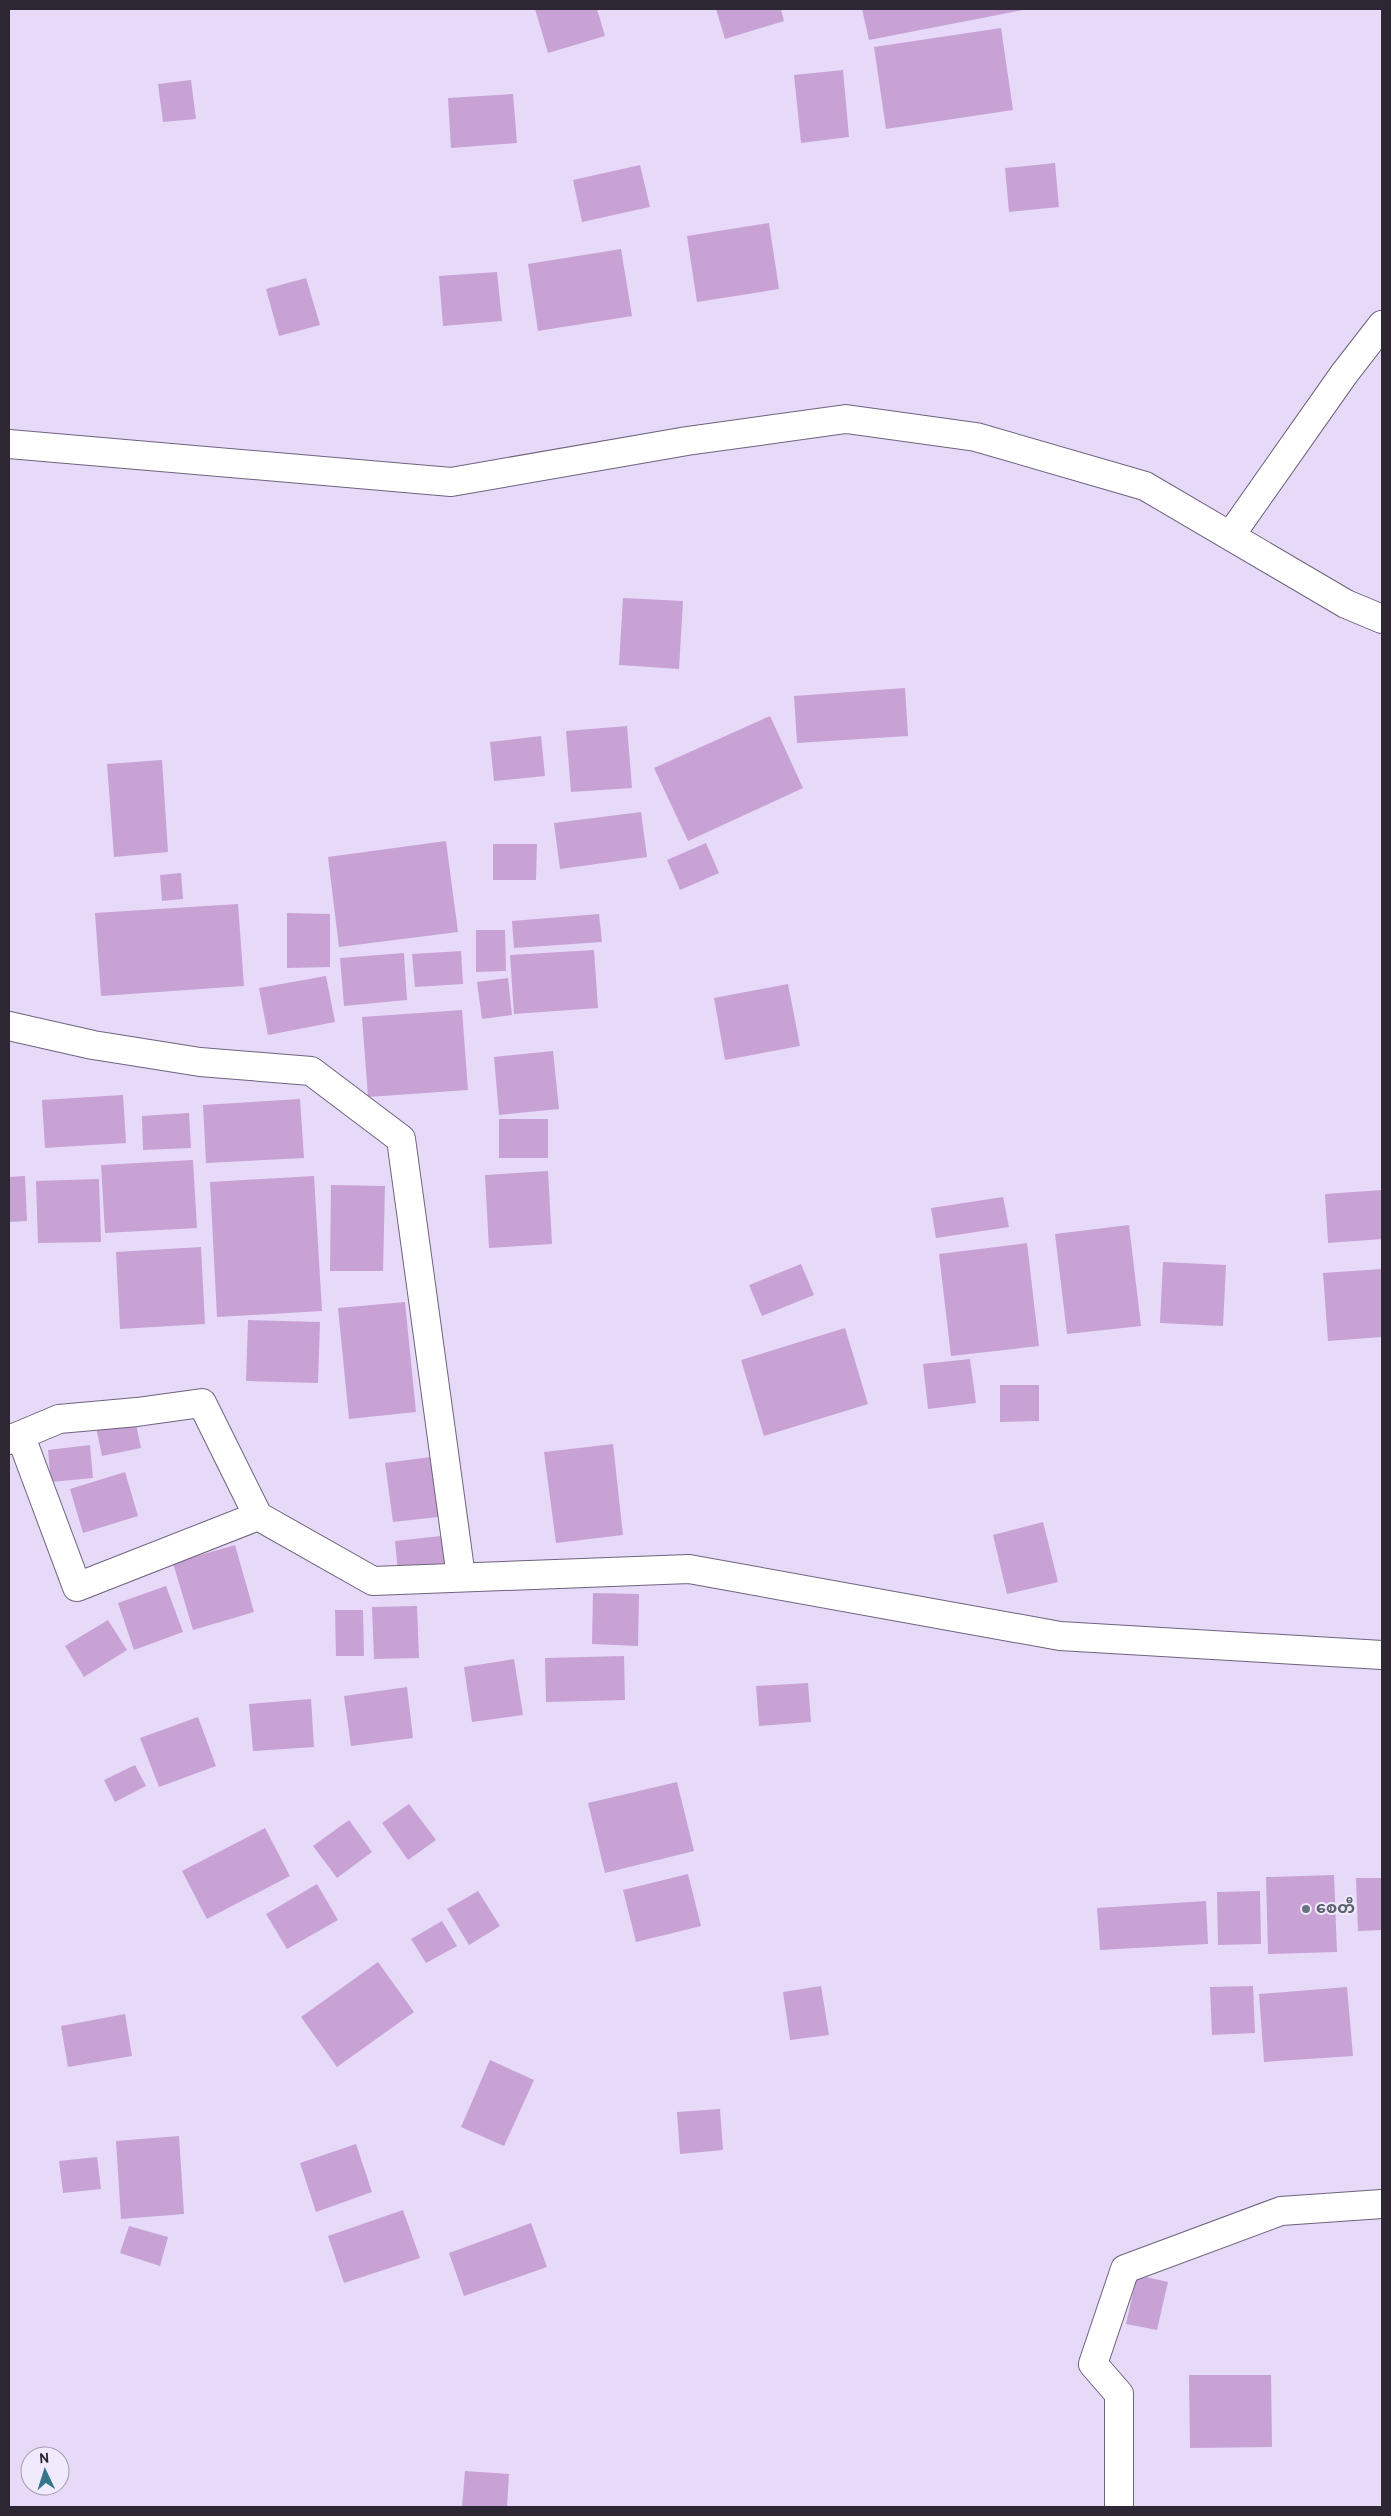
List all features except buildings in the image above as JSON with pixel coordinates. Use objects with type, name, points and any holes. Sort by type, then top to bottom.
[{"type":"street","points":[[1230,536],[1344,374],[1382,325]]},
{"type":"street","points":[[9,444],[451,482],[687,441],[846,419],[976,437],[1144,486],[1346,604],[1382,620]]},
{"type":"street","points":[[9,1026],[93,1045],[200,1062],[311,1071],[401,1139],[461,1577]]},
{"type":"street","points":[[258,1516],[77,1587],[15,1439],[59,1419],[137,1412],[202,1403],[258,1516],[372,1581],[689,1569],[1060,1636],[1382,1655]]},
{"type":"street","points":[[1119,2507],[1119,2394],[1093,2364],[1125,2269],[1281,2211],[1382,2204]]},
{"type":"place","name":"စေတီ","points":[[1306,1909]]}]
